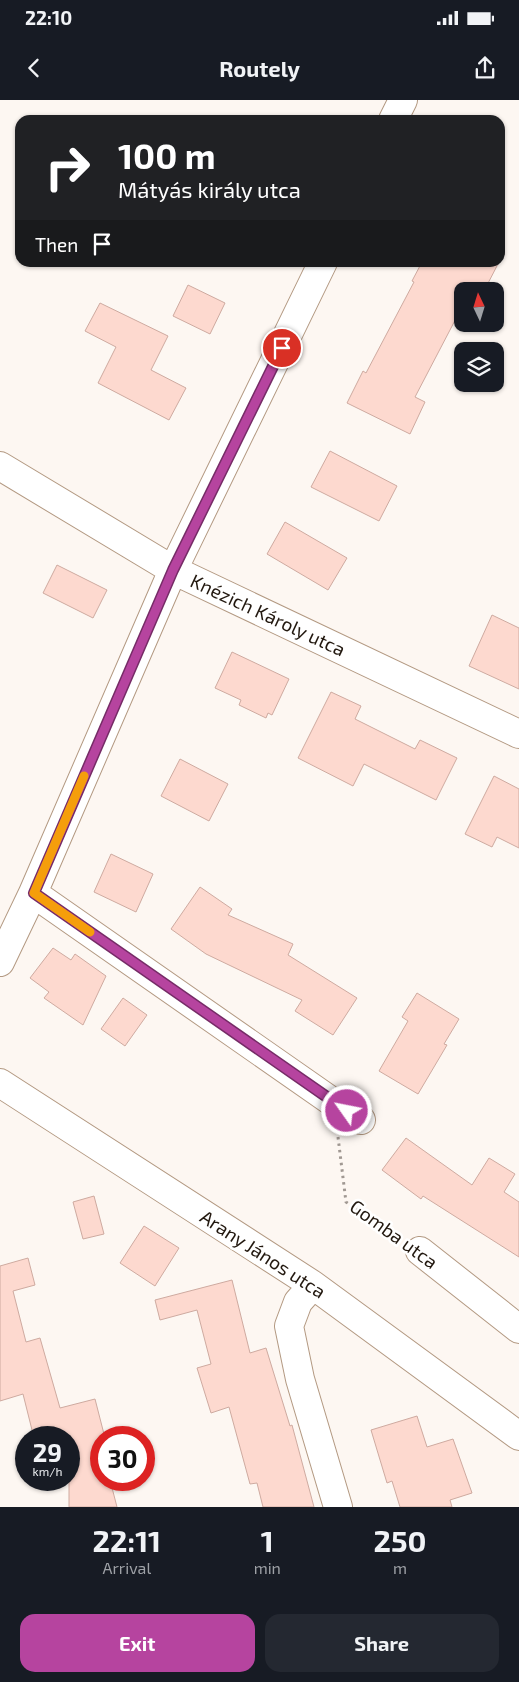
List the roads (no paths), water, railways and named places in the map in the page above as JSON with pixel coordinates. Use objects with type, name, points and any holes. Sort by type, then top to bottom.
[{"type":"street","points":[[395,115],[402,100]]},
{"type":"street","points":[[0,962],[34,893],[173,570],[321,267]]},
{"type":"street","name":"Knézich Károly utca","points":[[0,466],[173,570],[519,734]]},
{"type":"street","points":[[34,893],[361,1120]]},
{"type":"street","name":"Arany János utca","points":[[0,1083],[313,1285],[519,1436]]},
{"type":"street","name":"Gomba utca","points":[[420,1251],[519,1329]]},
{"type":"street","points":[[313,1285],[298,1302],[289,1326],[300,1378],[338,1507]]}]
